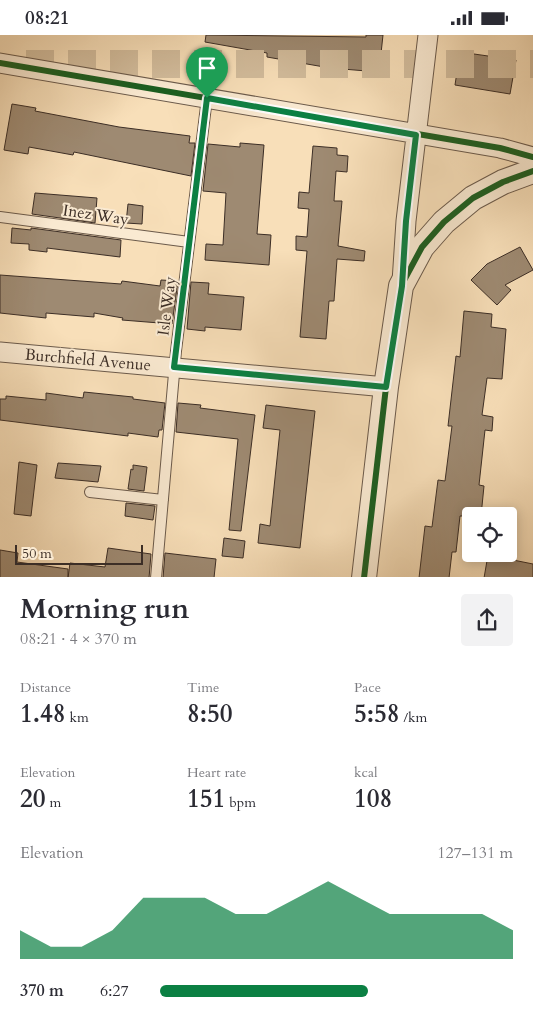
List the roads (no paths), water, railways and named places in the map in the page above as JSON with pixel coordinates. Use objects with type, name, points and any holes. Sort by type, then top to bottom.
[{"type":"street","points":[[364,577],[386,387],[402,286],[406,221],[428,35]]},
{"type":"street","points":[[0,63],[500,148],[533,157]]},
{"type":"street","points":[[402,286],[422,247],[444,222],[473,198],[503,182],[533,171]]},
{"type":"street","name":"Burchfield Avenue","points":[[0,352],[386,387]]},
{"type":"lane","name":"Isle Way","points":[[156,577],[174,367],[207,98]]},
{"type":"lane","name":"Inez Way","points":[[0,217],[189,241]]},
{"type":"lane","points":[[90,492],[163,500]]},
{"type":"tunnel","points":[[26,64],[533,64]]}]
